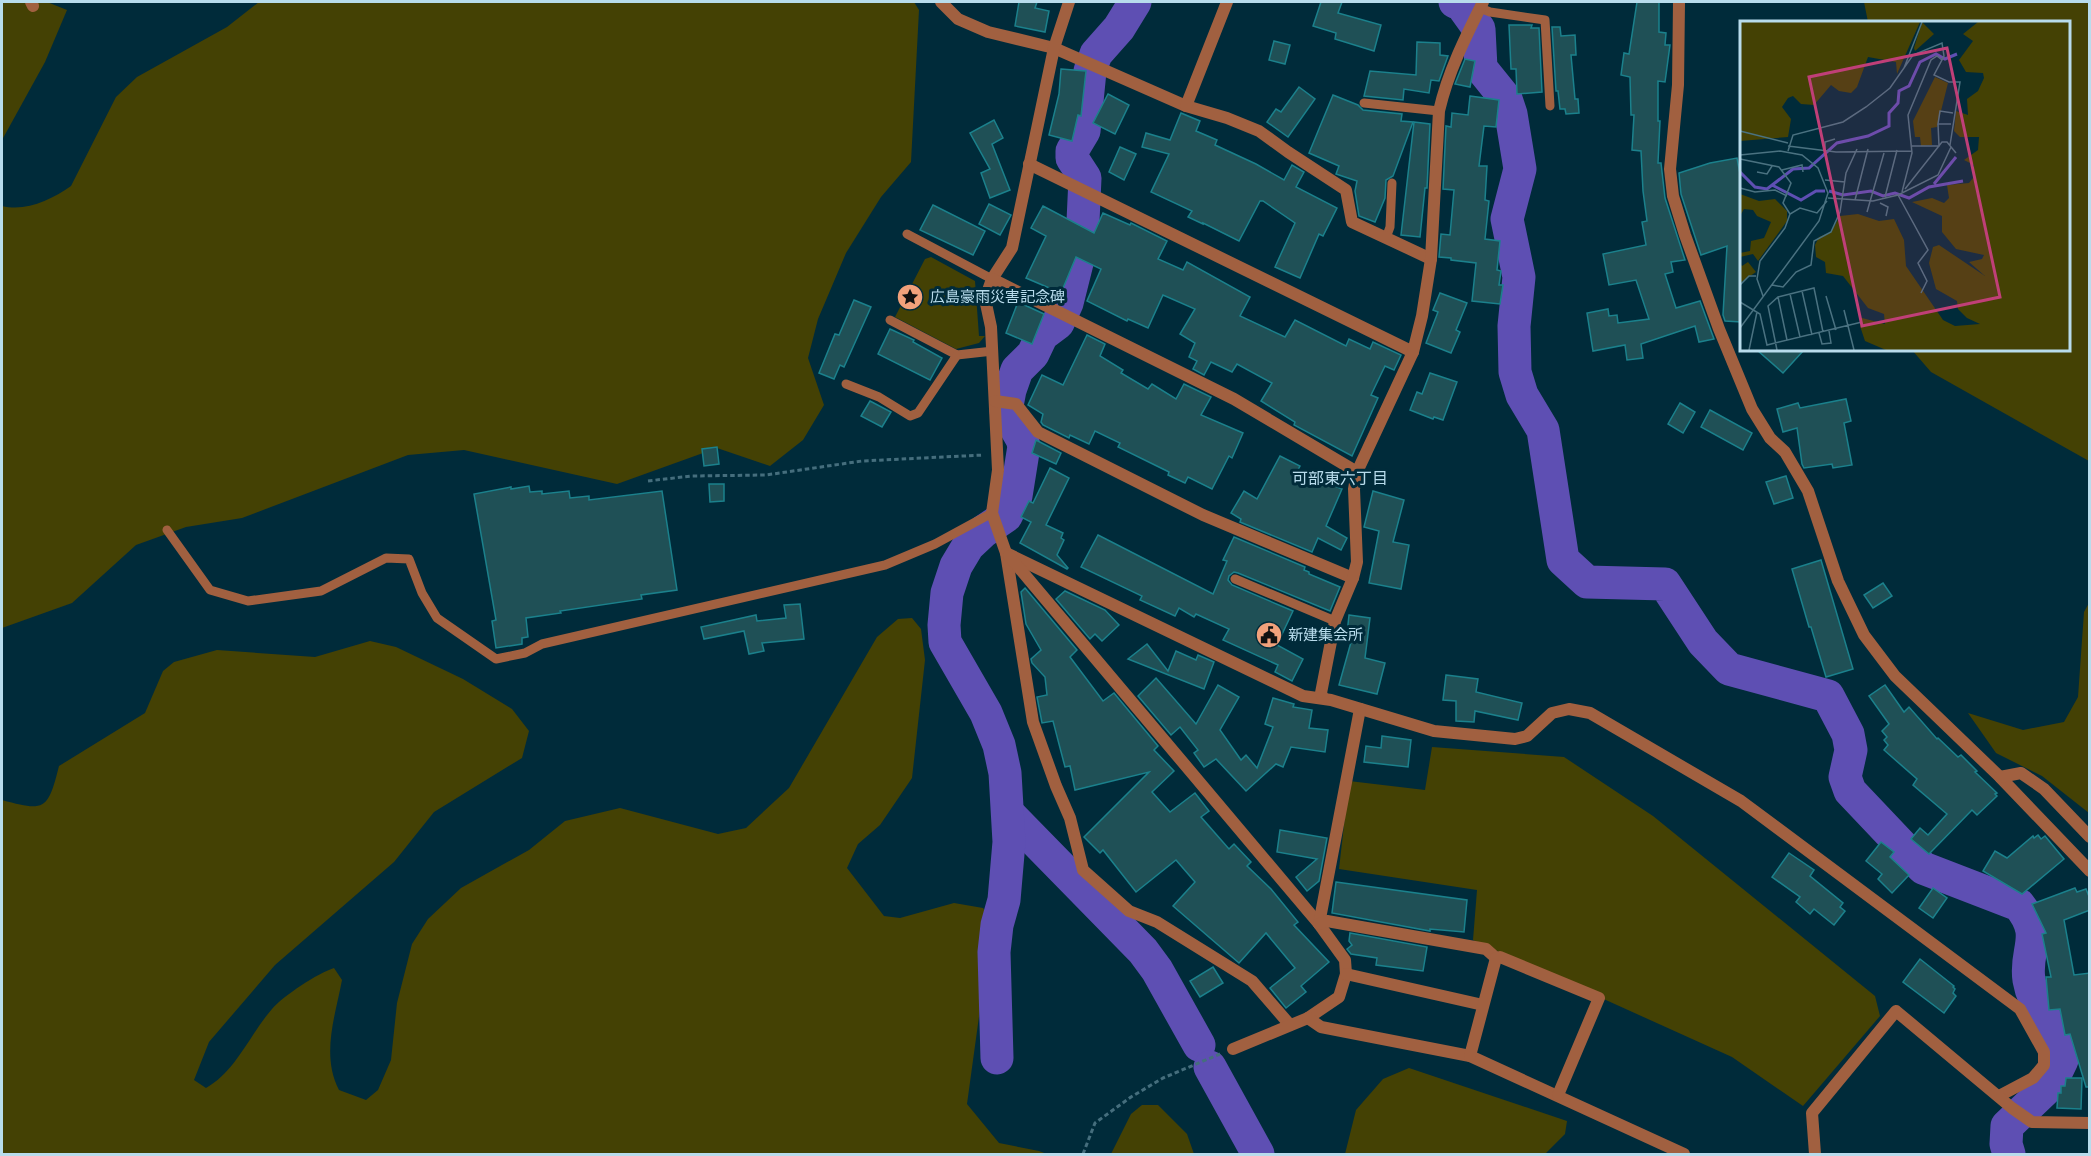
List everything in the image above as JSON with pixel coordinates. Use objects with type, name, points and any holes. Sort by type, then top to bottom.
[{"type":"street","points":[[940,2],[958,20],[988,32],[1054,48],[1186,106],[1227,117],[1259,131],[1288,153],[1325,174],[1346,190],[1352,222],[1431,259]]},
{"type":"street","points":[[1069,2],[1054,48],[1012,248],[992,279],[985,299],[1004,402],[994,520],[1006,553],[1033,722],[1070,818],[1083,870],[1129,911],[1157,922],[1252,981],[1290,1024]]},
{"type":"street","points":[[1186,106],[1227,2]]},
{"type":"street","points":[[1679,2],[1678,85],[1670,169],[1673,196],[1715,319],[1752,409],[1770,438],[1785,452],[1808,491],[1838,581],[1864,635],[1895,676],[2000,777],[2090,871]]},
{"type":"street","points":[[1323,698],[1321,693],[1335,621],[1353,578],[1357,562],[1354,489],[1357,472],[1413,352],[1422,316],[1431,259],[1439,111],[1444,90],[1476,14]]},
{"type":"street","points":[[1029,164],[1413,352]]},
{"type":"street","points":[[992,279],[1234,399],[1357,472]]},
{"type":"street","points":[[1004,402],[1016,404],[1038,432],[1203,515],[1353,578]]},
{"type":"street","points":[[1006,553],[1303,696],[1323,698],[1434,731],[1515,739],[1527,736],[1552,713],[1569,709],[1590,713],[1741,801],[2020,1008],[2044,1052],[2044,1065],[2033,1078],[1999,1095]]},
{"type":"street","points":[[1006,553],[1319,924],[1345,960],[1346,974],[1339,997],[1308,1018],[1233,1049]]},
{"type":"street","points":[[1319,924],[1360,709]]},
{"type":"street","points":[[2000,777],[2021,773],[2044,789],[2090,837]]},
{"type":"street","points":[[1319,924],[1327,921],[1486,950],[1496,958],[1500,957],[1599,998],[1558,1095]]},
{"type":"street","points":[[1470,1056],[1496,958]]},
{"type":"street","points":[[1346,974],[1483,1005]]},
{"type":"street","points":[[1815,1155],[1812,1113],[1896,1011],[2012,1108],[2032,1122],[2090,1123]]},
{"type":"street","points":[[1308,1018],[1321,1027],[1470,1056],[1684,1155]]},
{"type":"lane","points":[[1476,14],[1490,12],[1545,20],[1550,106]]},
{"type":"lane","points":[[1364,103],[1439,111]]},
{"type":"lane","points":[[1386,238],[1390,227],[1392,183]]},
{"type":"lane","points":[[907,234],[992,279]]},
{"type":"lane","points":[[890,320],[957,355],[993,351]]},
{"type":"lane","points":[[846,384],[879,397],[910,416],[918,413],[957,355]]},
{"type":"lane","points":[[167,530],[210,590],[248,601],[321,591],[386,558],[409,560],[422,592],[437,618],[496,659],[525,653],[542,644],[885,565],[994,520]]},
{"type":"lane","points":[[1235,579],[1335,621]]},
{"type":"path","points":[[648,481],[691,476],[766,475],[862,461],[998,454]]},
{"type":"path","points":[[1083,1155],[1095,1123],[1122,1103],[1163,1078],[1233,1049]]},
{"type":"shaded area","points":[[2,2],[47,2],[67,10],[45,62],[2,140]]},
{"type":"shaded area","points":[[259,2],[914,2],[919,10],[911,162],[881,197],[846,253],[818,319],[808,358],[824,405],[803,440],[770,466],[717,448],[617,484],[464,450],[408,455],[242,518],[186,527],[136,545],[72,603],[2,628],[2,206],[20,207],[38,204],[71,186],[116,97],[137,77],[227,27]]},
{"type":"shaded area","points":[[1864,2],[2089,2],[2089,461],[1931,372],[1913,351],[2070,351],[2070,21],[1868,21]]},
{"type":"shaded area","points":[[931,257],[975,281],[979,336],[985,336],[979,343],[956,349],[895,317],[925,259]]},
{"type":"shaded area","points":[[2089,603],[2089,813],[2042,776],[1996,753],[1968,713],[2023,730],[2064,722],[2078,697],[2084,612]]},
{"type":"shaded area","points":[[912,618],[921,629],[925,660],[912,778],[880,825],[858,844],[847,868],[884,916],[900,918],[954,903],[983,908],[992,922],[967,1104],[999,1143],[1047,1154],[2,1154],[2,800],[28,806],[42,804],[51,792],[59,766],[145,713],[163,671],[174,662],[217,650],[315,657],[370,641],[396,647],[463,679],[512,709],[529,731],[522,758],[434,812],[394,862],[275,965],[209,1042],[194,1080],[206,1088],[217,1081],[277,1004],[310,980],[334,968],[342,980],[331,1036],[330,1050],[334,1077],[339,1090],[366,1100],[378,1090],[391,1060],[397,1003],[412,944],[428,919],[461,888],[529,850],[565,821],[620,808],[718,834],[746,828],[789,788],[877,637],[898,619]]},
{"type":"shaded area","points":[[1432,747],[1564,757],[1653,816],[1875,996],[1880,1016],[1803,1106],[1732,1057],[1473,940],[1477,890],[1339,869],[1349,781],[1425,790]]},
{"type":"shaded area","points":[[1409,1068],[1567,1121],[1565,1134],[1545,1154],[1345,1154],[1356,1110],[1383,1079]]},
{"type":"shaded area","points":[[1142,1105],[1158,1105],[1187,1134],[1194,1154],[1111,1154],[1131,1114]]},
{"type":"building","points":[[1019,2],[1037,2],[1035,8],[1049,11],[1045,32],[1015,26]]},
{"type":"building","points":[[1321,2],[1342,2],[1338,13],[1381,25],[1374,51],[1335,39],[1336,33],[1313,26]]},
{"type":"building","points":[[1637,2],[1659,2],[1659,32],[1666,33],[1665,45],[1670,45],[1665,82],[1658,81],[1658,121],[1660,121],[1658,163],[1661,163],[1665,198],[1685,260],[1671,262],[1673,272],[1665,274],[1676,308],[1700,301],[1714,339],[1699,342],[1695,326],[1641,344],[1643,358],[1627,360],[1625,345],[1593,351],[1587,313],[1608,309],[1609,316],[1617,315],[1618,323],[1649,319],[1636,280],[1609,285],[1603,254],[1646,245],[1642,222],[1647,221],[1641,151],[1632,150],[1634,115],[1631,115],[1630,77],[1621,75],[1624,53],[1629,54]]},
{"type":"building","points":[[1509,25],[1532,25],[1531,28],[1539,28],[1542,92],[1517,94],[1516,69],[1511,69]]},
{"type":"building","points":[[1552,27],[1560,27],[1561,36],[1575,35],[1576,55],[1571,55],[1575,99],[1578,99],[1579,113],[1566,114],[1565,109],[1560,109],[1558,91],[1556,91]]},
{"type":"building","points":[[1274,41],[1290,45],[1285,64],[1269,60]]},
{"type":"building","points":[[1417,42],[1440,43],[1440,55],[1448,56],[1439,81],[1431,80],[1429,93],[1404,89],[1403,100],[1364,96],[1370,71],[1416,75]]},
{"type":"building","points":[[1465,59],[1475,61],[1470,87],[1455,84]]},
{"type":"building","points":[[1061,69],[1086,71],[1081,116],[1078,115],[1072,141],[1049,135],[1059,94]]},
{"type":"building","points":[[1299,87],[1315,99],[1288,137],[1267,122],[1276,109],[1281,112]]},
{"type":"building","points":[[1108,94],[1129,105],[1115,134],[1093,123]]},
{"type":"building","points":[[1333,95],[1358,105],[1363,110],[1402,114],[1401,121],[1413,122],[1393,176],[1386,180],[1385,198],[1375,222],[1359,216],[1355,191],[1357,181],[1336,174],[1339,166],[1309,153]]},
{"type":"building","points":[[1470,96],[1499,100],[1496,127],[1484,126],[1479,166],[1487,166],[1485,200],[1489,201],[1485,239],[1500,241],[1497,270],[1501,271],[1499,285],[1503,285],[1500,304],[1472,301],[1476,263],[1439,257],[1441,234],[1450,235],[1454,190],[1443,189],[1446,126],[1451,127],[1452,113],[1468,115]]},
{"type":"building","points":[[1181,113],[1200,121],[1196,131],[1217,140],[1215,145],[1284,180],[1292,165],[1304,172],[1296,187],[1337,208],[1323,236],[1319,234],[1300,278],[1275,267],[1295,223],[1263,201],[1260,201],[1239,241],[1188,217],[1192,211],[1151,192],[1169,154],[1142,147],[1146,133],[1170,140]]},
{"type":"building","points":[[994,120],[1003,138],[992,144],[1010,190],[990,198],[981,173],[990,169],[970,133]]},
{"type":"building","points":[[1414,122],[1430,124],[1427,188],[1425,188],[1420,237],[1401,235]]},
{"type":"building","points":[[1120,147],[1136,154],[1124,180],[1109,172]]},
{"type":"building","points":[[1737,158],[1740,174],[1740,322],[1725,321],[1723,315],[1727,246],[1701,255],[1681,194],[1679,173],[1710,163]]},
{"type":"building","points":[[989,204],[1011,215],[1000,235],[979,224]]},
{"type":"building","points":[[933,205],[985,231],[973,255],[920,230]]},
{"type":"building","points":[[1043,206],[1094,233],[1103,213],[1130,225],[1131,223],[1167,241],[1158,259],[1183,270],[1187,262],[1250,297],[1240,316],[1285,337],[1295,320],[1346,346],[1349,339],[1370,349],[1373,342],[1401,355],[1394,370],[1385,366],[1371,395],[1378,398],[1352,456],[1294,425],[1295,422],[1261,401],[1272,383],[1237,364],[1232,372],[1211,362],[1204,375],[1193,369],[1197,361],[1189,357],[1195,343],[1180,334],[1195,309],[1163,295],[1148,328],[1128,319],[1127,321],[1087,301],[1101,269],[1076,257],[1061,293],[1026,278],[1046,236],[1031,228]]},
{"type":"building","points":[[1440,293],[1467,303],[1456,330],[1460,332],[1451,353],[1426,343],[1438,312],[1433,310]]},
{"type":"building","points":[[854,300],[871,307],[844,367],[840,365],[834,379],[819,373],[835,334],[839,335]]},
{"type":"building","points":[[1018,302],[1044,314],[1032,344],[1006,333]]},
{"type":"building","points":[[890,329],[914,340],[913,342],[942,358],[930,380],[878,354]]},
{"type":"building","points":[[1087,335],[1105,344],[1100,356],[1123,370],[1121,373],[1148,389],[1152,384],[1176,399],[1184,384],[1211,397],[1201,415],[1243,433],[1232,458],[1229,456],[1212,489],[1188,477],[1185,483],[1168,475],[1169,472],[1118,447],[1120,443],[1095,431],[1089,444],[1070,435],[1069,438],[1043,425],[1041,422],[1043,414],[1028,405],[1042,375],[1063,385]]},
{"type":"building","points":[[1758,351],[1803,351],[1783,373]]},
{"type":"building","points":[[1430,373],[1457,382],[1443,420],[1434,417],[1433,419],[1410,410],[1417,392],[1422,394]]},
{"type":"building","points":[[1846,399],[1851,421],[1844,423],[1852,465],[1833,468],[1832,464],[1804,468],[1797,428],[1783,432],[1777,409],[1798,403],[1800,408]]},
{"type":"building","points":[[870,401],[891,412],[882,427],[861,416]]},
{"type":"building","points":[[1680,403],[1695,412],[1683,433],[1668,424]]},
{"type":"building","points":[[1710,410],[1752,433],[1743,450],[1701,427]]},
{"type":"building","points":[[1036,440],[1061,453],[1056,464],[1032,453]]},
{"type":"building","points":[[717,447],[719,464],[704,466],[702,449]]},
{"type":"building","points":[[1280,456],[1300,466],[1298,470],[1342,489],[1326,526],[1347,538],[1341,550],[1318,538],[1312,552],[1240,522],[1241,519],[1231,513],[1244,491],[1257,499]]},
{"type":"building","points":[[1050,468],[1069,478],[1046,525],[1063,533],[1061,538],[1064,540],[1057,555],[1067,569],[1020,543],[1031,522],[1021,517],[1029,501],[1033,503]]},
{"type":"building","points":[[1786,476],[1793,498],[1774,504],[1766,482]]},
{"type":"building","points":[[709,484],[724,484],[724,501],[710,502]]},
{"type":"building","points":[[529,486],[530,492],[542,491],[542,494],[569,491],[570,498],[589,496],[589,500],[662,491],[677,590],[641,595],[642,599],[526,618],[528,637],[522,638],[522,644],[496,648],[492,621],[496,620],[474,494]]},
{"type":"building","points":[[1373,491],[1404,500],[1393,542],[1409,545],[1401,589],[1369,583],[1379,531],[1364,527]]},
{"type":"building","points":[[1098,535],[1213,594],[1227,561],[1223,560],[1234,537],[1305,567],[1304,570],[1309,574],[1340,587],[1330,611],[1238,573],[1234,572],[1229,576],[1228,580],[1232,585],[1293,611],[1277,645],[1303,659],[1292,681],[1275,672],[1278,665],[1223,640],[1229,629],[1196,614],[1194,617],[1179,608],[1175,616],[1140,600],[1142,596],[1081,567]]},
{"type":"building","points":[[1821,560],[1853,669],[1826,677],[1792,569]]},
{"type":"building","points":[[1883,583],[1892,596],[1873,608],[1864,595]]},
{"type":"building","points":[[1025,588],[1077,650],[1070,657],[1103,701],[1114,693],[1158,746],[1154,750],[1174,771],[1152,792],[1170,812],[1195,793],[1209,811],[1201,817],[1229,849],[1234,844],[1251,862],[1247,866],[1271,889],[1298,922],[1294,925],[1329,962],[1301,986],[1306,992],[1286,1008],[1270,988],[1295,968],[1266,933],[1239,963],[1173,906],[1195,882],[1176,860],[1136,892],[1103,850],[1100,853],[1084,837],[1149,772],[1075,790],[1070,766],[1065,767],[1053,721],[1042,723],[1037,697],[1047,695],[1045,677],[1031,659],[1041,650],[1026,624],[1021,592]]},
{"type":"building","points":[[1065,591],[1105,610],[1119,625],[1102,641],[1095,634],[1090,639],[1056,599]]},
{"type":"building","points":[[800,604],[804,639],[762,643],[764,651],[749,654],[744,631],[704,639],[701,627],[756,615],[757,621],[786,618],[784,605]]},
{"type":"building","points":[[1349,615],[1370,618],[1365,658],[1385,663],[1377,694],[1339,685],[1353,635],[1347,634]]},
{"type":"building","points":[[1147,644],[1168,671],[1176,651],[1196,660],[1198,655],[1214,662],[1204,689],[1128,659]]},
{"type":"building","points":[[1446,675],[1478,679],[1476,692],[1522,703],[1518,720],[1475,711],[1474,722],[1456,721],[1456,701],[1443,700]]},
{"type":"building","points":[[1156,678],[1196,724],[1218,685],[1239,697],[1220,730],[1241,760],[1246,755],[1257,768],[1273,727],[1265,724],[1273,698],[1294,704],[1293,707],[1312,710],[1309,728],[1328,730],[1325,752],[1291,747],[1283,767],[1276,764],[1246,791],[1216,759],[1204,767],[1194,753],[1198,750],[1180,727],[1171,735],[1138,696]]},
{"type":"building","points":[[1885,685],[1904,712],[1909,707],[1937,739],[1958,757],[1961,755],[1997,793],[1995,794],[1997,796],[1977,815],[1972,810],[1929,854],[1911,839],[1920,828],[1928,835],[1947,814],[1913,785],[1917,779],[1884,750],[1888,745],[1884,740],[1887,737],[1882,731],[1889,724],[1869,696]]},
{"type":"building","points":[[1382,736],[1411,740],[1408,767],[1364,762],[1366,746],[1381,748]]},
{"type":"building","points":[[1280,830],[1327,838],[1319,881],[1307,891],[1296,877],[1317,859],[1277,852]]},
{"type":"building","points":[[2038,835],[2041,839],[2045,836],[2064,859],[2022,894],[1983,871],[1995,851],[2007,858],[2033,836],[2034,838]]},
{"type":"building","points":[[1881,842],[1894,852],[1890,857],[1909,875],[1892,893],[1878,879],[1882,874],[1866,861]]},
{"type":"building","points":[[1789,853],[1814,870],[1810,876],[1843,903],[1840,907],[1845,911],[1834,925],[1814,909],[1810,914],[1796,902],[1800,897],[1772,877]]},
{"type":"building","points":[[1336,882],[1467,900],[1464,932],[1430,929],[1430,931],[1332,913]]},
{"type":"building","points":[[1933,888],[1947,898],[1933,918],[1919,908]]},
{"type":"building","points":[[2075,888],[2077,892],[2086,889],[2090,899],[2090,910],[2064,920],[2074,975],[2090,973],[2090,1087],[2086,1087],[2070,1034],[2065,1035],[2060,1009],[2049,1010],[2046,977],[2051,977],[2042,934],[2046,933],[2032,904]]},
{"type":"building","points":[[1350,933],[1427,947],[1423,971],[1376,965],[1377,958],[1351,954],[1347,949],[1352,945],[1349,941]]},
{"type":"building","points":[[1920,959],[1954,986],[1953,993],[1956,996],[1944,1013],[1903,982]]},
{"type":"building","points":[[1213,967],[1223,983],[1200,997],[1190,981]]},
{"type":"building","points":[[2066,1078],[2082,1078],[2081,1109],[2057,1108],[2058,1093],[2061,1093],[2061,1086],[2065,1086]]},
{"type":"waterway","points":[[997,1058],[994,952],[997,925],[1004,900],[1009,842],[1005,773],[999,745],[986,713],[945,642],[947,593],[956,566],[968,546],[984,531],[1006,516],[1016,496],[1024,446],[1006,411],[1010,390],[1017,370],[1033,354],[1042,335],[1058,323],[1067,303],[1082,243],[1085,178],[1072,158],[1072,151],[1084,131],[1090,71],[1096,54],[1119,28],[1135,2]]},
{"type":"waterway","points":[[1455,2],[1461,4],[1479,29],[1481,68],[1506,99],[1511,114],[1520,169],[1507,219],[1519,277],[1514,326],[1515,372],[1522,395],[1543,430],[1563,560],[1587,582],[1665,584],[1703,642],[1729,669],[1828,696],[1848,734],[1851,750],[1845,777],[1850,791],[1923,868],[2019,905],[2031,926],[2032,943],[2028,969],[2031,989],[2056,1038],[2062,1060],[2050,1085],[2007,1126],[2006,1144],[2009,1154]]},
{"type":"waterway","points":[[1008,813],[1143,951],[1157,970],[1199,1045]]},
{"type":"waterway","points":[[1210,1067],[1258,1154]]},
{"type":"place","name":"広島豪雨災害記念碑","points":[[910,297]]},
{"type":"place","name":"新建集会所","points":[[1269,635]]},
{"type":"district","name":"可部東六丁目","points":[[1340,478]]}]
